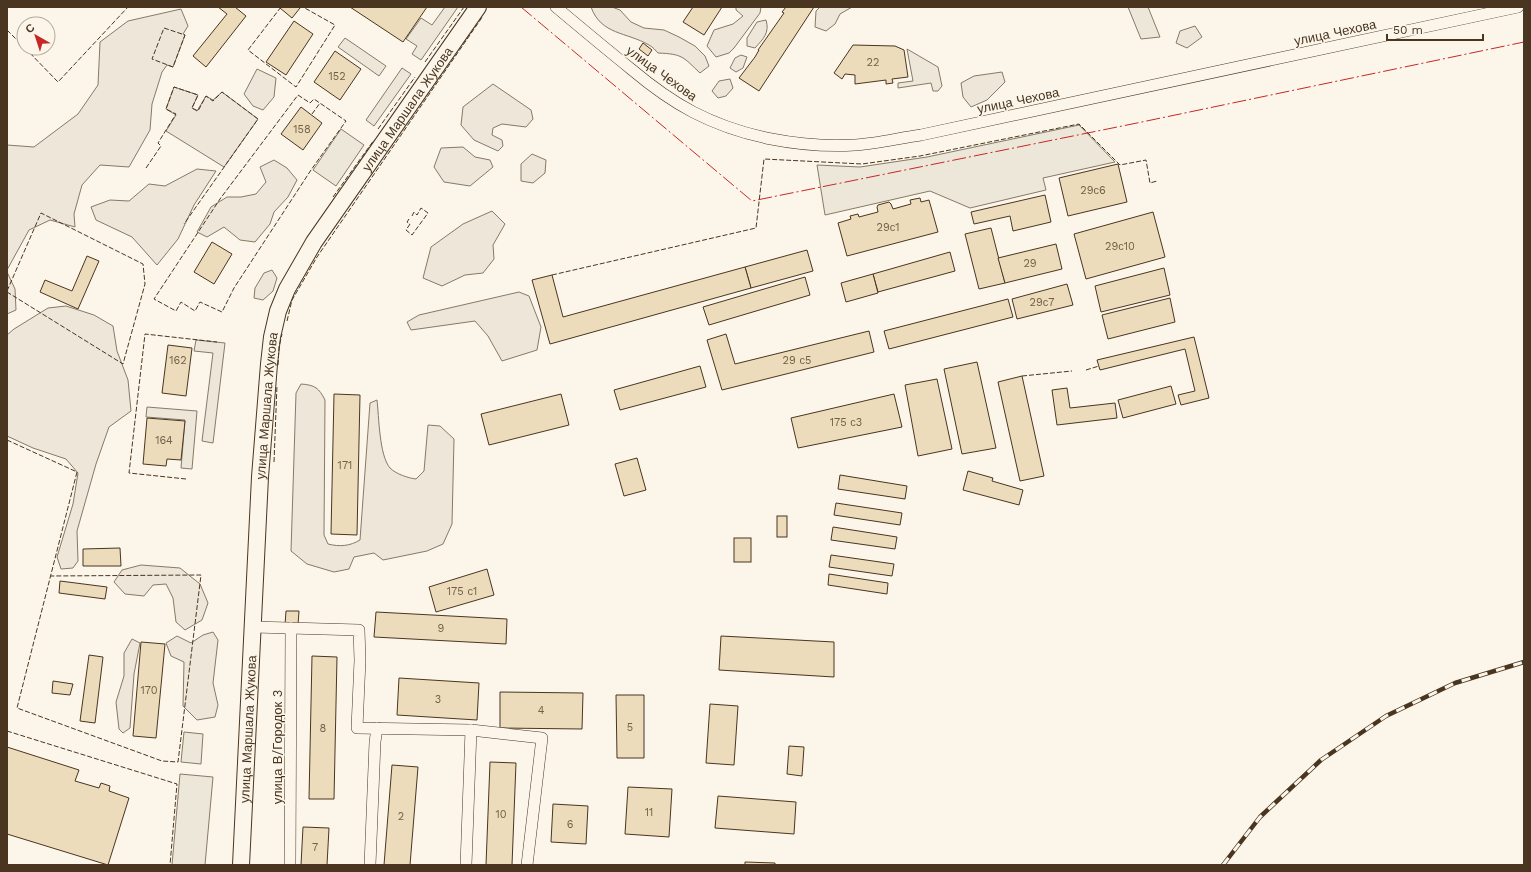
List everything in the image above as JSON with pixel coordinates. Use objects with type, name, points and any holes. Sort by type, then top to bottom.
[{"type":"main road","name":"улица Маршала Жукова","points":[[241,865],[260,477],[272,337],[282,300],[297,270],[314,242],[478,7]]},
{"type":"street","name":"улица Чехова","points":[[556,7],[654,87],[692,112],[735,129],[762,136],[801,144],[836,146],[857,145],[921,135],[1518,7]]},
{"type":"street","points":[[253,627],[359,630],[360,660],[357,728],[471,730],[542,738],[527,865]]},
{"type":"street","name":"улица В/Городок 3","points":[[290,865],[291,628]]},
{"type":"street","points":[[370,865],[375,742],[377,728]]},
{"type":"street","points":[[466,865],[471,730]]},
{"type":"shaded area","points":[[445,7],[458,7],[421,60],[412,54],[417,46],[406,39],[421,18],[432,25]]},
{"type":"shaded area","points":[[591,7],[612,7],[620,10],[631,22],[644,28],[664,30],[679,37],[695,46],[705,56],[709,66],[700,73],[682,57],[673,54],[658,53],[653,48],[641,41],[608,28],[595,16]]},
{"type":"shaded area","points":[[736,7],[761,7],[760,13],[734,48],[729,53],[716,57],[707,46],[714,30],[733,24],[743,16],[736,10]]},
{"type":"shaded area","points":[[820,7],[852,7],[840,14],[835,24],[826,31],[815,27],[816,11]]},
{"type":"shaded area","points":[[1128,7],[1148,7],[1160,37],[1141,39]]},
{"type":"shaded area","points":[[181,9],[188,26],[183,34],[185,35],[173,67],[167,65],[162,72],[152,104],[150,130],[129,167],[100,165],[82,185],[74,214],[75,227],[50,220],[29,230],[7,270],[7,145],[34,147],[78,114],[98,85],[100,42],[128,21]]},
{"type":"shaded area","points":[[766,20],[767,29],[763,39],[755,48],[747,46],[747,38],[757,22]]},
{"type":"shaded area","points":[[1195,26],[1202,37],[1187,48],[1176,43],[1180,31]]},
{"type":"shaded area","points":[[345,38],[386,66],[379,76],[338,47]]},
{"type":"shaded area","points":[[907,49],[938,67],[942,86],[938,91],[933,91],[931,83],[898,88],[898,83],[913,81]]},
{"type":"shaded area","points":[[741,55],[747,57],[743,68],[736,72],[730,68],[735,58]]},
{"type":"shaded area","points":[[402,68],[411,74],[374,126],[366,120]]},
{"type":"shaded area","points":[[257,69],[276,78],[274,97],[263,110],[253,106],[244,94]]},
{"type":"shaded area","points":[[1002,72],[1005,82],[987,100],[971,107],[963,97],[961,83],[974,76]]},
{"type":"shaded area","points":[[730,79],[733,88],[726,96],[718,98],[712,91],[719,81]]},
{"type":"shaded area","points":[[493,84],[531,110],[533,119],[526,127],[502,124],[493,128],[492,135],[502,140],[503,146],[498,151],[474,140],[461,125],[463,107]]},
{"type":"shaded area","points":[[174,87],[198,95],[192,108],[197,111],[206,96],[213,100],[222,92],[258,119],[224,167],[166,131],[176,115],[166,109]]},
{"type":"shaded area","points":[[1079,125],[1115,162],[1043,178],[1046,190],[970,208],[930,191],[825,215],[817,165],[860,167],[927,157]]},
{"type":"shaded area","points":[[341,129],[364,145],[336,186],[313,170]]},
{"type":"shaded area","points":[[463,147],[475,157],[490,160],[493,167],[470,186],[444,182],[434,167],[441,148]]},
{"type":"shaded area","points":[[532,154],[546,160],[545,173],[533,183],[521,181],[521,164]]},
{"type":"shaded area","points":[[274,160],[287,168],[297,180],[288,197],[274,212],[270,224],[255,242],[240,240],[224,227],[207,237],[197,232],[211,207],[227,197],[241,197],[256,194],[266,182],[260,167]]},
{"type":"shaded area","points":[[197,169],[216,171],[194,205],[178,239],[157,265],[132,237],[96,220],[91,207],[110,200],[129,201],[149,184],[165,186]]},
{"type":"shaded area","points":[[492,211],[505,224],[493,245],[494,259],[483,273],[465,275],[442,286],[423,278],[431,247],[463,224]]},
{"type":"shaded area","points":[[272,270],[277,278],[273,291],[263,300],[254,298],[255,288],[264,273]]},
{"type":"shaded area","points":[[7,272],[15,289],[16,310],[7,314]]},
{"type":"shaded area","points":[[519,292],[529,296],[541,327],[537,350],[502,361],[488,336],[475,321],[411,330],[407,322],[419,315]]},
{"type":"shaded area","points":[[66,306],[94,315],[113,326],[117,351],[128,380],[131,411],[109,427],[96,464],[77,531],[78,561],[73,568],[61,569],[57,557],[73,504],[78,473],[66,459],[33,448],[7,436],[7,335],[48,308]]},
{"type":"shaded area","points":[[196,340],[225,343],[213,443],[202,441],[213,353],[194,351]]},
{"type":"shaded area","points":[[301,384],[310,385],[316,388],[325,400],[324,535],[328,544],[345,545],[352,544],[360,540],[370,403],[377,400],[380,435],[386,462],[390,468],[399,474],[416,479],[424,471],[428,425],[440,426],[454,439],[452,524],[443,544],[427,551],[383,560],[374,553],[354,557],[349,569],[334,572],[307,564],[291,551],[296,393]]},
{"type":"shaded area","points":[[147,407],[197,411],[192,469],[181,468],[185,420],[146,417]]},
{"type":"shaded area","points":[[141,565],[180,568],[200,584],[208,603],[202,620],[185,630],[176,622],[173,598],[166,584],[153,585],[144,596],[125,594],[114,582],[122,570]]},
{"type":"shaded area","points":[[213,632],[218,640],[213,683],[218,705],[215,717],[197,720],[183,706],[184,662],[171,656],[166,643],[177,636],[191,643],[203,635]]},
{"type":"shaded area","points":[[132,639],[140,643],[134,674],[130,728],[123,733],[119,729],[116,702],[124,676],[124,653]]},
{"type":"shaded area","points":[[184,732],[203,734],[201,764],[181,762]]},
{"type":"shaded area","points":[[180,774],[213,777],[205,865],[172,865]]},
{"type":"building","points":[[218,7],[235,7],[246,16],[206,67],[193,56],[227,14]]},
{"type":"building","points":[[350,7],[427,7],[403,42]]},
{"type":"building","points":[[693,7],[722,7],[704,35],[683,22]]},
{"type":"building","points":[[786,7],[814,7],[759,91],[739,78],[755,57],[758,50],[784,13],[782,12]]},
{"type":"building","points":[[280,8],[300,8],[292,18]]},
{"type":"building","points":[[294,21],[313,34],[286,75],[266,62]]},
{"type":"building","points":[[643,43],[652,50],[648,56],[639,49]]},
{"type":"building","points":[[853,45],[895,46],[904,50],[908,77],[892,79],[893,83],[886,84],[886,80],[855,84],[855,75],[845,74],[842,79],[834,73]]},
{"type":"building","points":[[335,51],[361,69],[340,100],[314,82]]},
{"type":"building","points":[[301,107],[322,123],[303,150],[281,134]]},
{"type":"building","points":[[1118,164],[1127,202],[1068,216],[1059,178]]},
{"type":"building","points":[[1045,195],[1051,222],[1013,231],[1010,216],[974,224],[971,212]]},
{"type":"building","points":[[920,198],[921,202],[929,200],[938,232],[847,256],[838,223],[851,219],[850,216],[858,214],[859,217],[878,212],[878,205],[889,202],[893,209],[911,204],[910,200]]},
{"type":"building","points":[[1153,212],[1165,257],[1086,279],[1074,234]]},
{"type":"building","points":[[991,228],[1005,283],[979,289],[965,234]]},
{"type":"building","points":[[212,242],[232,254],[214,284],[194,272]]},
{"type":"building","points":[[1056,244],[1062,269],[1005,283],[998,258]]},
{"type":"building","points":[[807,250],[813,271],[751,288],[745,267]]},
{"type":"building","points":[[950,252],[955,271],[878,292],[873,274]]},
{"type":"building","points":[[87,256],[99,261],[78,309],[40,292],[45,280],[72,291]]},
{"type":"building","points":[[745,267],[751,288],[550,344],[532,280],[552,275],[563,317]]},
{"type":"building","points":[[1164,268],[1170,295],[1101,312],[1095,286]]},
{"type":"building","points":[[873,274],[878,293],[846,302],[841,283]]},
{"type":"building","points":[[805,277],[810,295],[709,325],[703,307]]},
{"type":"building","points":[[1067,284],[1073,305],[1017,319],[1012,299]]},
{"type":"building","points":[[1170,298],[1175,322],[1108,339],[1102,315]]},
{"type":"building","points":[[1008,299],[1013,317],[889,349],[884,331]]},
{"type":"building","points":[[869,331],[874,352],[722,390],[707,340],[726,334],[735,364]]},
{"type":"building","points":[[1194,337],[1209,398],[1181,405],[1178,395],[1195,391],[1185,349],[1100,370],[1097,360]]},
{"type":"building","points":[[168,345],[192,348],[186,396],[162,393]]},
{"type":"building","points":[[977,362],[996,448],[962,454],[944,369]]},
{"type":"building","points":[[700,366],[706,387],[620,410],[614,390]]},
{"type":"building","points":[[1022,376],[1044,476],[1020,481],[998,382]]},
{"type":"building","points":[[937,379],[952,449],[918,456],[905,385]]},
{"type":"building","points":[[1171,386],[1176,404],[1123,418],[1118,400]]},
{"type":"building","points":[[1067,388],[1070,408],[1115,403],[1117,418],[1057,425],[1052,390]]},
{"type":"building","points":[[334,394],[360,395],[357,535],[331,534]]},
{"type":"building","points":[[561,394],[569,425],[489,445],[481,414]]},
{"type":"building","points":[[894,394],[902,427],[798,448],[791,418]]},
{"type":"building","points":[[147,418],[185,421],[181,460],[167,459],[166,466],[143,464]]},
{"type":"building","points":[[637,458],[646,490],[624,496],[615,464]]},
{"type":"building","points":[[968,471],[993,478],[992,481],[1023,490],[1019,505],[963,490]]},
{"type":"building","points":[[840,475],[907,486],[905,499],[838,489]]},
{"type":"building","points":[[836,503],[902,513],[900,525],[834,515]]},
{"type":"building","points":[[777,516],[787,516],[787,537],[777,537]]},
{"type":"building","points":[[833,527],[897,537],[895,549],[831,540]]},
{"type":"building","points":[[734,538],[751,538],[751,562],[734,562]]},
{"type":"building","points":[[120,548],[121,566],[83,566],[83,549]]},
{"type":"building","points":[[831,555],[894,564],[892,576],[829,567]]},
{"type":"building","points":[[487,569],[494,595],[436,612],[429,587]]},
{"type":"building","points":[[829,574],[888,583],[887,594],[828,585]]},
{"type":"building","points":[[60,581],[107,587],[105,599],[59,593]]},
{"type":"building","points":[[286,611],[299,611],[298,625],[285,625]]},
{"type":"building","points":[[376,612],[507,619],[506,644],[374,637]]},
{"type":"building","points":[[721,636],[834,642],[834,677],[719,670]]},
{"type":"building","points":[[141,642],[165,644],[156,738],[133,736]]},
{"type":"building","points":[[89,655],[103,657],[95,723],[80,721]]},
{"type":"building","points":[[312,656],[337,657],[334,799],[309,799]]},
{"type":"building","points":[[399,678],[479,683],[477,720],[397,715]]},
{"type":"building","points":[[53,681],[73,684],[70,695],[52,693]]},
{"type":"building","points":[[500,692],[583,693],[582,729],[500,728]]},
{"type":"building","points":[[616,695],[644,695],[644,758],[617,758]]},
{"type":"building","points":[[710,704],[738,706],[734,765],[706,763]]},
{"type":"building","points":[[789,746],[804,747],[802,776],[787,774]]},
{"type":"building","points":[[7,747],[79,770],[75,781],[99,788],[101,783],[110,786],[109,791],[129,798],[108,865],[7,834]]},
{"type":"building","points":[[490,762],[516,763],[512,865],[486,865]]},
{"type":"building","points":[[392,765],[418,767],[410,865],[384,865]]},
{"type":"building","points":[[628,787],[672,789],[669,837],[625,834]]},
{"type":"building","points":[[718,796],[796,802],[794,834],[715,828]]},
{"type":"building","points":[[553,804],[588,806],[586,844],[551,842]]},
{"type":"building","points":[[303,827],[329,828],[327,865],[301,865]]},
{"type":"building","points":[[745,862],[775,863],[775,865],[745,865]]},
{"type":"railway","points":[[1223,865],[1260,817],[1321,760],[1386,716],[1455,683],[1524,662]]},
{"type":"fence","points":[[33,56],[58,82],[128,7]]},
{"type":"fence","points":[[281,7],[248,50],[296,87],[335,25],[303,7]]},
{"type":"fence","points":[[425,62],[464,7]]},
{"type":"fence","points":[[287,321],[292,300],[317,257],[483,16]]},
{"type":"fence","points":[[164,28],[185,35],[173,67],[152,59],[164,28]]},
{"type":"fence","points":[[7,30],[16,39]]},
{"type":"fence","points":[[378,129],[415,77]]},
{"type":"fence","points":[[146,168],[161,146],[158,143],[176,114],[166,109],[174,87],[198,95],[192,108],[198,111],[206,96],[213,101],[222,92],[258,119],[184,224]]},
{"type":"fence","points":[[298,95],[310,103],[314,99],[346,121],[311,170],[234,288],[222,312],[200,302],[195,311],[181,302],[176,311],[154,299],[220,199],[298,95]]},
{"type":"fence","points":[[312,114],[320,103]]},
{"type":"fence","points":[[552,275],[756,228],[764,159],[862,164],[920,156],[1079,124],[1120,165],[1146,160],[1150,183],[1157,181]]},
{"type":"fence","points":[[333,197],[374,140]]},
{"type":"fence","points":[[409,219],[407,222],[410,224],[406,230],[412,235],[428,213],[421,208],[417,215],[414,212],[412,216]]},
{"type":"fence","points":[[7,291],[41,213],[143,264],[145,284],[123,364],[7,292]]},
{"type":"fence","points":[[186,479],[129,473],[145,334],[217,342]]},
{"type":"fence","points":[[278,365],[279,347],[282,334]]},
{"type":"fence","points":[[1086,370],[1099,366]]},
{"type":"fence","points":[[1022,376],[1072,371]]},
{"type":"fence","points":[[274,462],[277,385]]},
{"type":"fence","points":[[7,440],[77,472],[17,708],[162,761],[178,762],[201,575],[51,576]]},
{"type":"fence","points":[[7,731],[177,784],[170,865]]},
{"type":"power","points":[[521,7],[752,201],[1137,123],[1524,42]]}]
